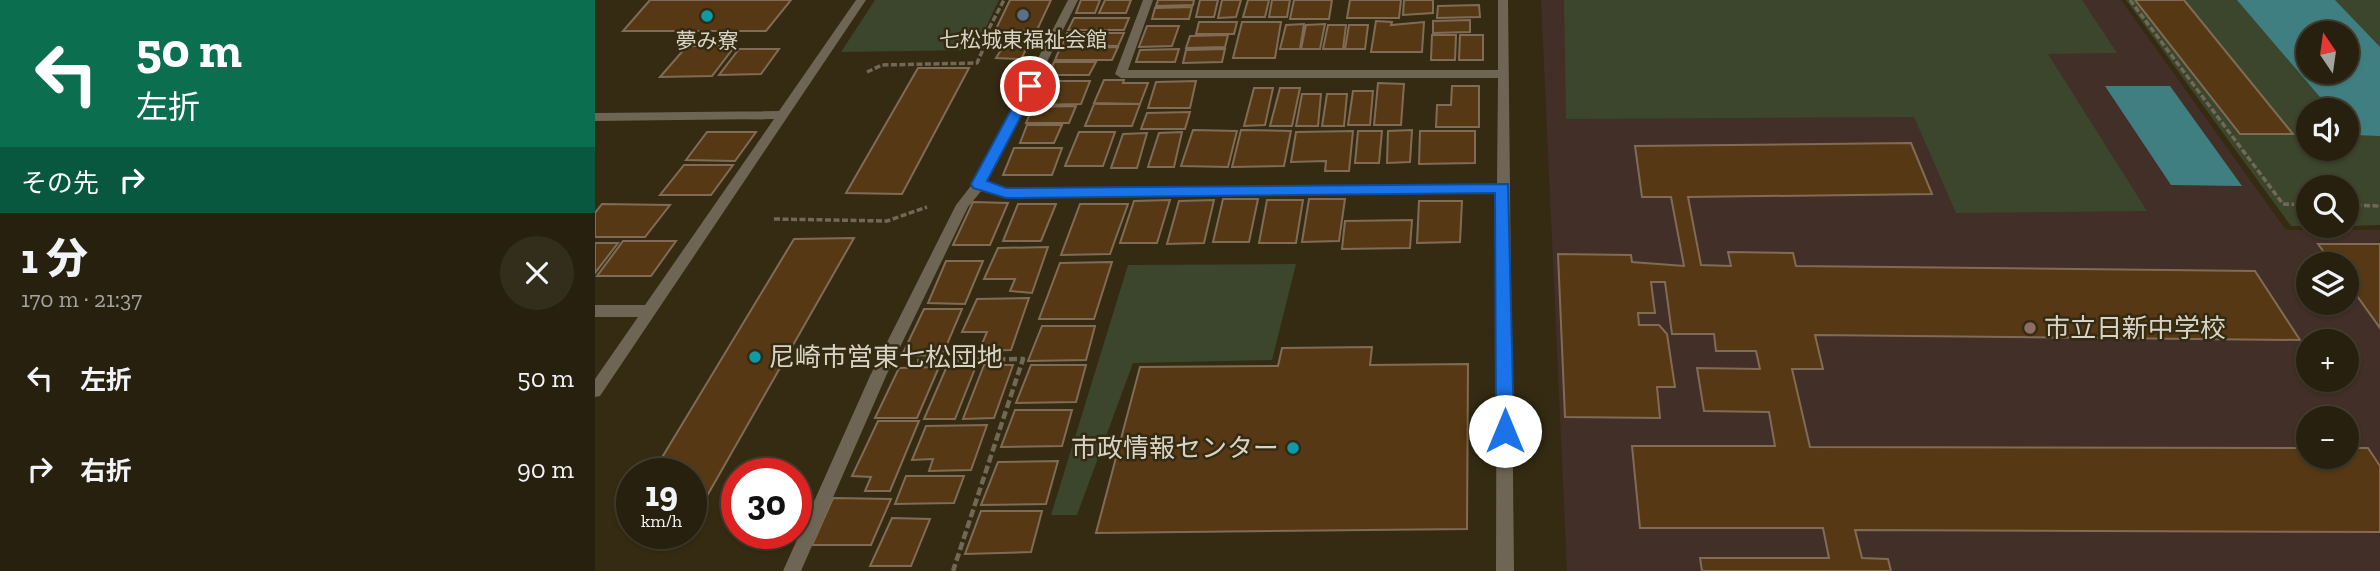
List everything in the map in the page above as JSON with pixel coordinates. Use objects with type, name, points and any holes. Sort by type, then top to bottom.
[{"type":"street","points":[[595,391],[861,0]]},
{"type":"street","points":[[792,571],[885,362],[963,205],[979,184],[1073,0]]},
{"type":"street","points":[[1148,0],[1121,74],[1503,74]]},
{"type":"street","points":[[1503,0],[1505,571]]},
{"type":"street","points":[[595,117],[782,116]]},
{"type":"street","points":[[979,184],[1006,193],[1502,188]]},
{"type":"street","points":[[595,311],[650,311]]},
{"type":"path","points":[[867,72],[882,65],[977,63],[985,36],[1004,0]]},
{"type":"path","points":[[2130,0],[2283,204],[2296,205]]},
{"type":"path","points":[[985,36],[1056,36]]},
{"type":"path","points":[[774,219],[887,220],[933,206],[963,205]]},
{"type":"path","points":[[2359,205],[2380,206]]},
{"type":"path","points":[[885,362],[1023,359],[953,571]]},
{"type":"shaded area","points":[[1541,0],[2121,0],[2286,230],[2296,230],[2296,238],[2359,238],[2359,230],[2380,230],[2380,571],[1567,571]]},
{"type":"green space","points":[[875,0],[999,0],[975,50],[841,52]]},
{"type":"green space","points":[[1564,0],[2082,0],[2117,53],[2048,54],[2147,211],[1956,213],[1914,117],[1566,119]]},
{"type":"green space","points":[[2126,0],[2380,0],[2380,225],[2359,226],[2359,175],[2296,175],[2296,226],[2291,226]]},
{"type":"green space","points":[[1296,264],[1272,360],[1133,363],[1077,515],[1051,515],[1128,265]]},
{"type":"water","points":[[2237,0],[2335,0],[2355,21],[2296,21],[2296,69]]},
{"type":"water","points":[[2359,25],[2380,47],[2380,136],[2359,135],[2359,98],[2321,98],[2309,84],[2359,84]]},
{"type":"water","points":[[2105,86],[2170,86],[2242,186],[2171,185]]},
{"type":"building","name":"夢み寮","points":[[650,0],[791,0],[766,31],[623,31]]},
{"type":"building","name":"七松城東福祉会館","points":[[1010,0],[1051,0],[1037,30],[995,31]]},
{"type":"building","points":[[1081,0],[1100,0],[1095,13],[1076,13]]},
{"type":"building","points":[[1105,0],[1131,0],[1126,13],[1099,13]]},
{"type":"building","points":[[1158,0],[1194,0],[1193,5],[1156,6]]},
{"type":"building","points":[[1200,0],[1218,0],[1214,17],[1196,17]]},
{"type":"building","points":[[1222,0],[1241,0],[1236,17],[1218,18]]},
{"type":"building","points":[[1248,0],[1269,0],[1265,17],[1243,17]]},
{"type":"building","points":[[1272,0],[1290,0],[1287,17],[1269,17]]},
{"type":"building","points":[[1294,0],[1332,0],[1329,19],[1290,19]]},
{"type":"building","points":[[1350,0],[1401,0],[1399,18],[1347,18]]},
{"type":"building","points":[[1404,0],[1433,0],[1433,13],[1403,15]]},
{"type":"building","points":[[2135,0],[2184,0],[2293,134],[2240,134]]},
{"type":"building","points":[[1479,5],[1480,17],[1437,18],[1438,6]]},
{"type":"building","points":[[1192,7],[1189,19],[1152,19],[1155,8]]},
{"type":"building","points":[[1074,18],[1129,18],[1124,30],[1068,30]]},
{"type":"building","points":[[1470,20],[1470,32],[1433,33],[1433,21]]},
{"type":"building","points":[[1376,21],[1392,22],[1391,25],[1424,22],[1422,52],[1371,52]]},
{"type":"building","points":[[1199,22],[1237,22],[1234,34],[1196,34]]},
{"type":"building","points":[[1242,22],[1281,22],[1275,58],[1233,58]]},
{"type":"building","points":[[1304,24],[1300,49],[1280,49],[1286,25]]},
{"type":"building","points":[[1325,24],[1320,49],[1301,49],[1306,25]]},
{"type":"building","points":[[1328,25],[1346,25],[1343,49],[1323,49]]},
{"type":"building","points":[[1349,25],[1368,25],[1365,49],[1345,49]]},
{"type":"building","points":[[1147,26],[1179,26],[1172,46],[1139,47]]},
{"type":"building","points":[[1067,33],[1124,33],[1118,46],[1062,45]]},
{"type":"building","points":[[1228,35],[1225,47],[1186,48],[1190,36]]},
{"type":"building","points":[[1432,35],[1456,35],[1455,60],[1431,60]]},
{"type":"building","points":[[1460,35],[1483,35],[1483,60],[1459,60]]},
{"type":"building","points":[[1004,45],[1028,46],[1021,59],[996,58]]},
{"type":"building","points":[[687,46],[735,46],[712,76],[660,77]]},
{"type":"building","points":[[1118,47],[1112,60],[1055,60],[1060,48]]},
{"type":"building","points":[[739,49],[779,49],[761,74],[719,75]]},
{"type":"building","points":[[1179,49],[1175,62],[1136,62],[1140,50]]},
{"type":"building","points":[[1225,49],[1222,62],[1183,63],[1186,50]]},
{"type":"building","points":[[1054,62],[1096,62],[1089,75],[1048,75]]},
{"type":"building","points":[[918,68],[969,68],[902,194],[846,193]]},
{"type":"building","points":[[1104,80],[1148,83],[1140,104],[1094,103]]},
{"type":"building","points":[[1044,81],[1090,81],[1081,104],[1035,105]]},
{"type":"building","points":[[1196,81],[1190,108],[1148,108],[1156,82]]},
{"type":"building","points":[[1378,83],[1404,84],[1401,125],[1374,125]]},
{"type":"building","points":[[1452,86],[1479,86],[1479,127],[1436,127],[1437,105],[1451,105]]},
{"type":"building","points":[[1254,88],[1273,88],[1265,125],[1244,126]]},
{"type":"building","points":[[1280,88],[1300,88],[1292,126],[1270,126]]},
{"type":"building","points":[[1353,91],[1373,91],[1370,125],[1348,125]]},
{"type":"building","points":[[1302,94],[1321,94],[1318,126],[1296,126]]},
{"type":"building","points":[[1327,94],[1347,94],[1344,126],[1322,126]]},
{"type":"building","points":[[1094,104],[1140,104],[1132,126],[1085,126]]},
{"type":"building","points":[[1076,106],[1069,123],[1026,123],[1033,107]]},
{"type":"building","points":[[1190,112],[1185,129],[1141,129],[1147,113]]},
{"type":"building","points":[[1027,125],[1062,125],[1054,143],[1020,143]]},
{"type":"building","points":[[1193,130],[1237,131],[1228,167],[1181,166]]},
{"type":"building","points":[[1241,130],[1291,131],[1284,166],[1232,167]]},
{"type":"building","points":[[1412,130],[1410,162],[1387,163],[1388,131]]},
{"type":"building","points":[[1353,131],[1349,171],[1325,171],[1326,161],[1291,162],[1296,132]]},
{"type":"building","points":[[1358,131],[1382,131],[1379,163],[1355,163]]},
{"type":"building","points":[[1420,131],[1475,131],[1475,163],[1419,164]]},
{"type":"building","points":[[707,132],[756,132],[735,161],[686,160]]},
{"type":"building","points":[[1079,132],[1115,132],[1103,166],[1065,166]]},
{"type":"building","points":[[1182,132],[1174,167],[1148,167],[1159,133]]},
{"type":"building","points":[[1147,133],[1137,168],[1111,168],[1123,134]]},
{"type":"building","points":[[1911,143],[1932,194],[1688,197],[1701,265],[1731,266],[1728,252],[1793,253],[1796,266],[2255,271],[2296,334],[2296,340],[1815,335],[1823,369],[1792,369],[1810,447],[2296,448],[2296,469],[2359,469],[2359,448],[2368,448],[2380,466],[2380,532],[1855,530],[1862,558],[1888,559],[1891,571],[1702,571],[1700,558],[1829,558],[1823,528],[1640,528],[1632,446],[1775,446],[1769,412],[1704,411],[1697,368],[1760,369],[1756,351],[1716,351],[1714,334],[1672,334],[1665,282],[1651,282],[1655,313],[1638,313],[1639,325],[1659,325],[1667,334],[1675,387],[1657,387],[1660,418],[1565,417],[1558,254],[1631,255],[1632,262],[1684,266],[1671,197],[1642,197],[1635,146]]},
{"type":"building","points":[[1014,148],[1062,148],[1052,175],[1003,175]]},
{"type":"building","points":[[684,165],[733,165],[711,195],[660,195]]},
{"type":"building","points":[[1223,199],[1258,199],[1249,242],[1213,242]]},
{"type":"building","points":[[1309,199],[1345,199],[1339,241],[1302,242]]},
{"type":"building","points":[[1170,200],[1157,243],[1120,243],[1134,201]]},
{"type":"building","points":[[1214,200],[1204,243],[1167,244],[1179,201]]},
{"type":"building","points":[[1267,200],[1303,200],[1296,243],[1259,243]]},
{"type":"building","points":[[1419,201],[1462,201],[1460,242],[1417,243]]},
{"type":"building","points":[[973,202],[1008,203],[990,245],[953,245]]},
{"type":"building","points":[[602,204],[670,205],[645,237],[595,237],[595,213]]},
{"type":"building","points":[[1018,204],[1056,204],[1041,241],[1003,241]]},
{"type":"building","points":[[1080,204],[1128,204],[1110,254],[1061,255]]},
{"type":"building","points":[[1412,220],[1410,248],[1342,249],[1345,221]]},
{"type":"building","name":"尼崎市営東七松団地","points":[[854,238],[729,458],[721,458],[721,471],[707,496],[707,458],[662,458],[794,239]]},
{"type":"building","points":[[623,241],[676,241],[651,276],[597,276]]},
{"type":"building","points":[[595,243],[618,243],[595,273]]},
{"type":"building","points":[[2318,244],[2380,244],[2380,328],[2359,299],[2359,252],[2324,252]]},
{"type":"building","points":[[1048,247],[1032,293],[1010,291],[1015,279],[984,279],[998,248]]},
{"type":"building","points":[[946,261],[983,261],[965,304],[928,303]]},
{"type":"building","points":[[1112,262],[1094,319],[1039,319],[1060,263]]},
{"type":"building","points":[[1029,298],[1011,350],[979,351],[987,332],[962,332],[977,299]]},
{"type":"building","points":[[924,309],[962,309],[942,356],[902,355]]},
{"type":"building","points":[[1042,326],[1095,326],[1086,360],[1028,361]]},
{"type":"building","name":"市政情報センター","points":[[1372,347],[1370,365],[1468,364],[1467,529],[1096,533],[1140,367],[1278,366],[1282,348]]},
{"type":"building","points":[[984,365],[1013,365],[994,418],[963,419]]},
{"type":"building","points":[[1031,365],[1086,365],[1076,402],[1016,403]]},
{"type":"building","points":[[947,366],[976,366],[955,419],[924,419]]},
{"type":"building","points":[[939,367],[917,418],[875,418],[899,368]]},
{"type":"building","points":[[1015,410],[1072,410],[1062,446],[1001,447]]},
{"type":"building","points":[[878,421],[919,421],[890,491],[865,491],[871,477],[852,476]]},
{"type":"building","points":[[987,425],[971,470],[929,471],[933,459],[912,460],[926,426]]},
{"type":"building","points":[[1058,461],[1046,504],[981,505],[998,462]]},
{"type":"building","points":[[906,476],[964,476],[954,503],[895,504]]},
{"type":"building","points":[[833,498],[891,499],[871,545],[812,545]]},
{"type":"building","points":[[981,511],[1042,511],[1031,552],[965,554]]},
{"type":"building","points":[[892,518],[930,519],[911,566],[870,566]]},
{"type":"place","name":"七松城東福祉会館","points":[[1023,15]]},
{"type":"place","name":"夢み寮","points":[[707,16]]},
{"type":"place","name":"市立日新中学校","points":[[2030,328]]},
{"type":"place","name":"尼崎市営東七松団地","points":[[755,357]]},
{"type":"place","name":"市政情報センター","points":[[1293,448]]},
{"type":"route","points":[[1030,86],[979,184],[1006,193],[1502,188],[1505,431]]}]
